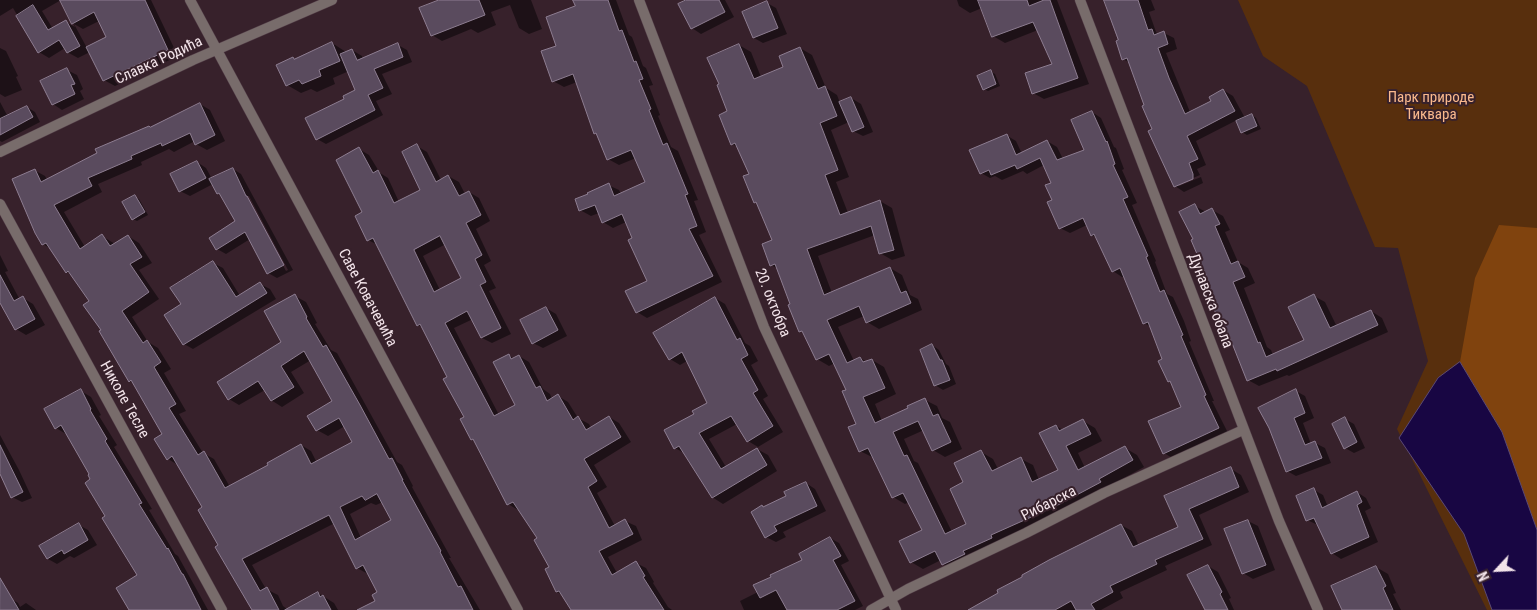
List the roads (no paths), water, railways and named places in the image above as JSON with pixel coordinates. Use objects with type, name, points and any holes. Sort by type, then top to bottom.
[{"type":"street","name":"Саве Ковачевића","points":[[190,0],[518,610]]},
{"type":"street","name":"Славка Родића","points":[[0,152],[218,50],[332,0]]},
{"type":"street","name":"20. октобра","points":[[639,0],[764,327],[896,610]]},
{"type":"street","name":"Дунавска обала","points":[[1080,0],[1243,430],[1279,521],[1318,610]]},
{"type":"street","name":"Николе Тесле","points":[[0,204],[222,610]]},
{"type":"street","name":"Рибарска","points":[[871,610],[908,589],[1026,533],[1104,493],[1243,430]]},
{"type":"park label","name":"Парк природе Тиквара","points":[[1431,106]]}]
